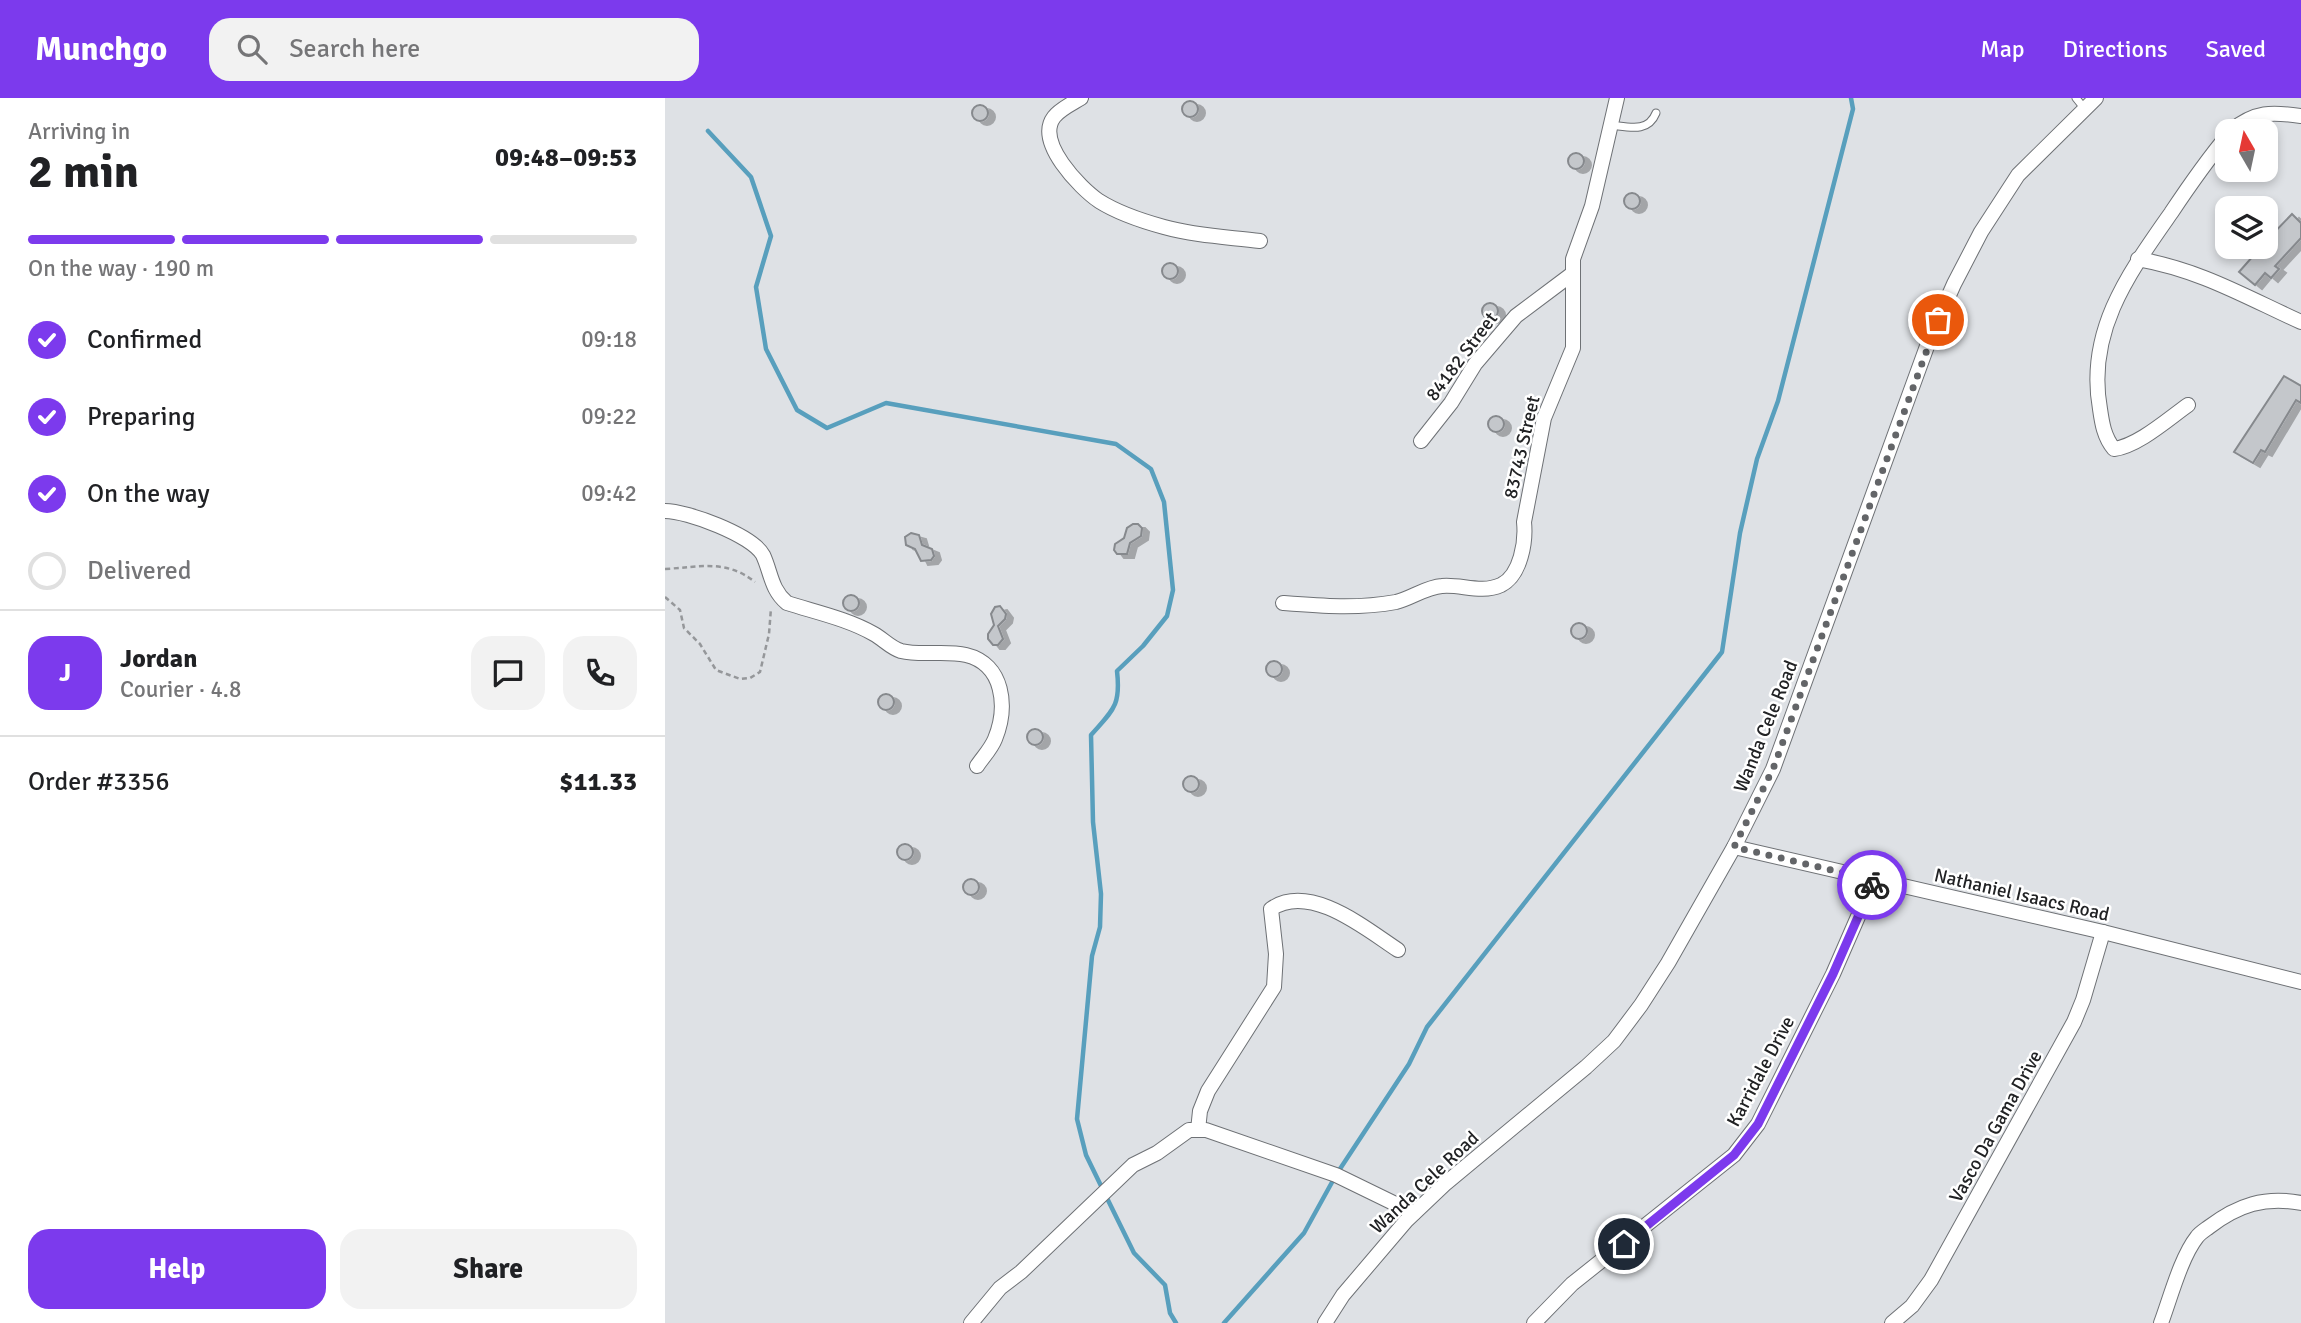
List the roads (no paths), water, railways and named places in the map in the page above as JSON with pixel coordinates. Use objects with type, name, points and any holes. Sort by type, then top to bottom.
[{"type":"street","points":[[1081,98],[1054,117],[1052,141],[1055,155],[1098,200],[1135,218],[1164,227],[1193,234],[1260,240]]},
{"type":"street","name":"83743 Street","points":[[1283,603],[1324,607],[1377,605],[1413,597],[1436,587],[1489,588],[1506,581],[1520,558],[1525,537],[1524,522],[1544,418],[1573,348],[1573,259],[1592,206],[1617,98]]},
{"type":"street","name":"Wanda Cele Road","points":[[1325,1323],[1350,1286],[1414,1213],[1614,1041],[1668,963],[1734,847],[1773,769],[1930,338],[1954,284],[1981,232],[2018,175],[2080,103],[2096,98]]},
{"type":"street","points":[[2248,119],[2261,114],[2301,116]]},
{"type":"street","points":[[2188,405],[2123,448],[2114,449],[2108,442],[2098,398],[2098,366],[2102,341],[2117,294],[2138,259],[2215,150]]},
{"type":"street","points":[[2138,259],[2188,270],[2252,297],[2301,322]]},
{"type":"street","name":"84182 Street","points":[[1421,441],[1451,403],[1475,364],[1516,316],[1571,274]]},
{"type":"street","points":[[665,511],[677,511],[743,537],[756,546],[778,596],[787,603],[858,627],[898,650],[965,654],[981,660],[991,668],[1000,691],[1000,722],[994,741],[977,766]]},
{"type":"street","name":"Nathaniel Isaacs Road","points":[[1734,847],[2103,932],[2301,982]]},
{"type":"street","name":"Karridale Drive","points":[[1534,1323],[1572,1284],[1734,1155],[1772,1097],[1827,986],[1874,880]]},
{"type":"street","points":[[1198,1130],[1199,1111],[1208,1091],[1274,987],[1276,954],[1271,909],[1278,904],[1312,902],[1336,910],[1398,950]]},
{"type":"street","name":"Vasco Da Gama Drive","points":[[1892,1323],[1912,1306],[1931,1280],[2074,1022],[2103,932]]},
{"type":"street","points":[[971,1323],[1000,1288],[1021,1272],[1133,1165],[1157,1153],[1189,1130],[1206,1130],[1336,1175],[1414,1213]]},
{"type":"street","points":[[2161,1323],[2197,1236],[2223,1216],[2251,1203],[2281,1199],[2301,1203]]},
{"type":"lane","points":[[1611,125],[1641,128],[1651,122],[1656,113]]},
{"type":"waterway","points":[[1224,1323],[1304,1233],[1336,1175],[1409,1064],[1427,1027],[1722,652],[1740,533],[1757,459],[1778,401],[1853,109],[1851,98]]},
{"type":"waterway","points":[[708,131],[751,177],[771,236],[756,287],[766,349],[797,410],[827,428],[886,403],[1116,444],[1151,469],[1164,502],[1173,590],[1167,616],[1143,646],[1117,671],[1118,692],[1114,707],[1091,735],[1093,822],[1101,894],[1100,927],[1092,956],[1077,1119],[1086,1155],[1134,1253],[1165,1285],[1170,1313],[1176,1323]]}]
